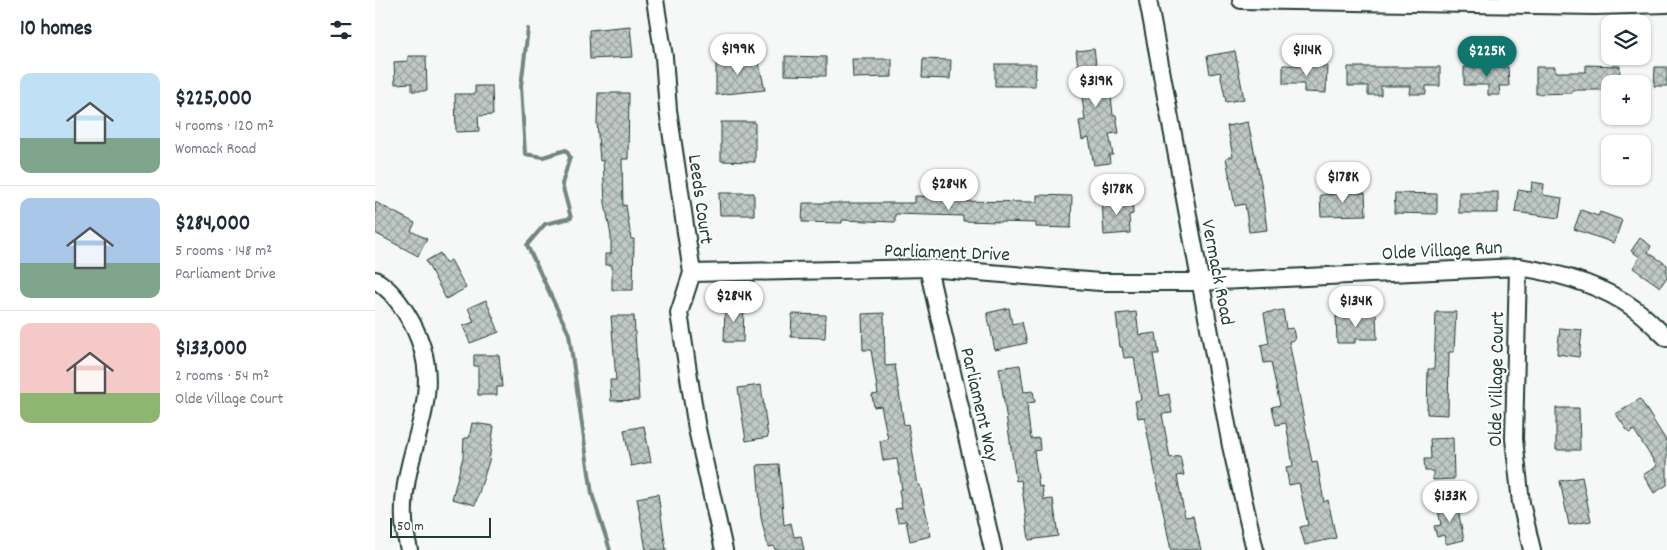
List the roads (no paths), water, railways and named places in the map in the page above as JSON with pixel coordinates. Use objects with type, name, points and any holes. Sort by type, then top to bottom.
[{"type":"street","name":"Leeds Court","points":[[655,0],[668,110],[692,274],[679,313],[697,429],[724,550]]},
{"type":"street","name":"Vermack Road","points":[[1148,0],[1199,282],[1231,446],[1255,550]]},
{"type":"street","points":[[1241,0],[1595,6],[1667,4]]},
{"type":"street","name":"Olde Village Run","points":[[1199,282],[1518,267],[1550,272],[1591,286],[1636,310],[1667,338]]},
{"type":"street","name":"Olde Village Court","points":[[1518,267],[1513,439],[1521,503],[1532,550]]},
{"type":"street","name":"Parliament Drive","points":[[692,274],[928,268],[1100,282],[1199,282]]},
{"type":"street","name":"Parliament Way","points":[[928,268],[993,550]]},
{"type":"street","points":[[375,280],[398,300],[413,323],[423,350],[428,378],[426,406],[407,489],[404,519],[409,550]]},
{"type":"waterway","points":[[528,29],[521,86],[525,154],[543,157],[566,150],[570,157],[562,184],[571,218],[545,224],[527,245],[569,334],[592,494],[610,550]]}]
